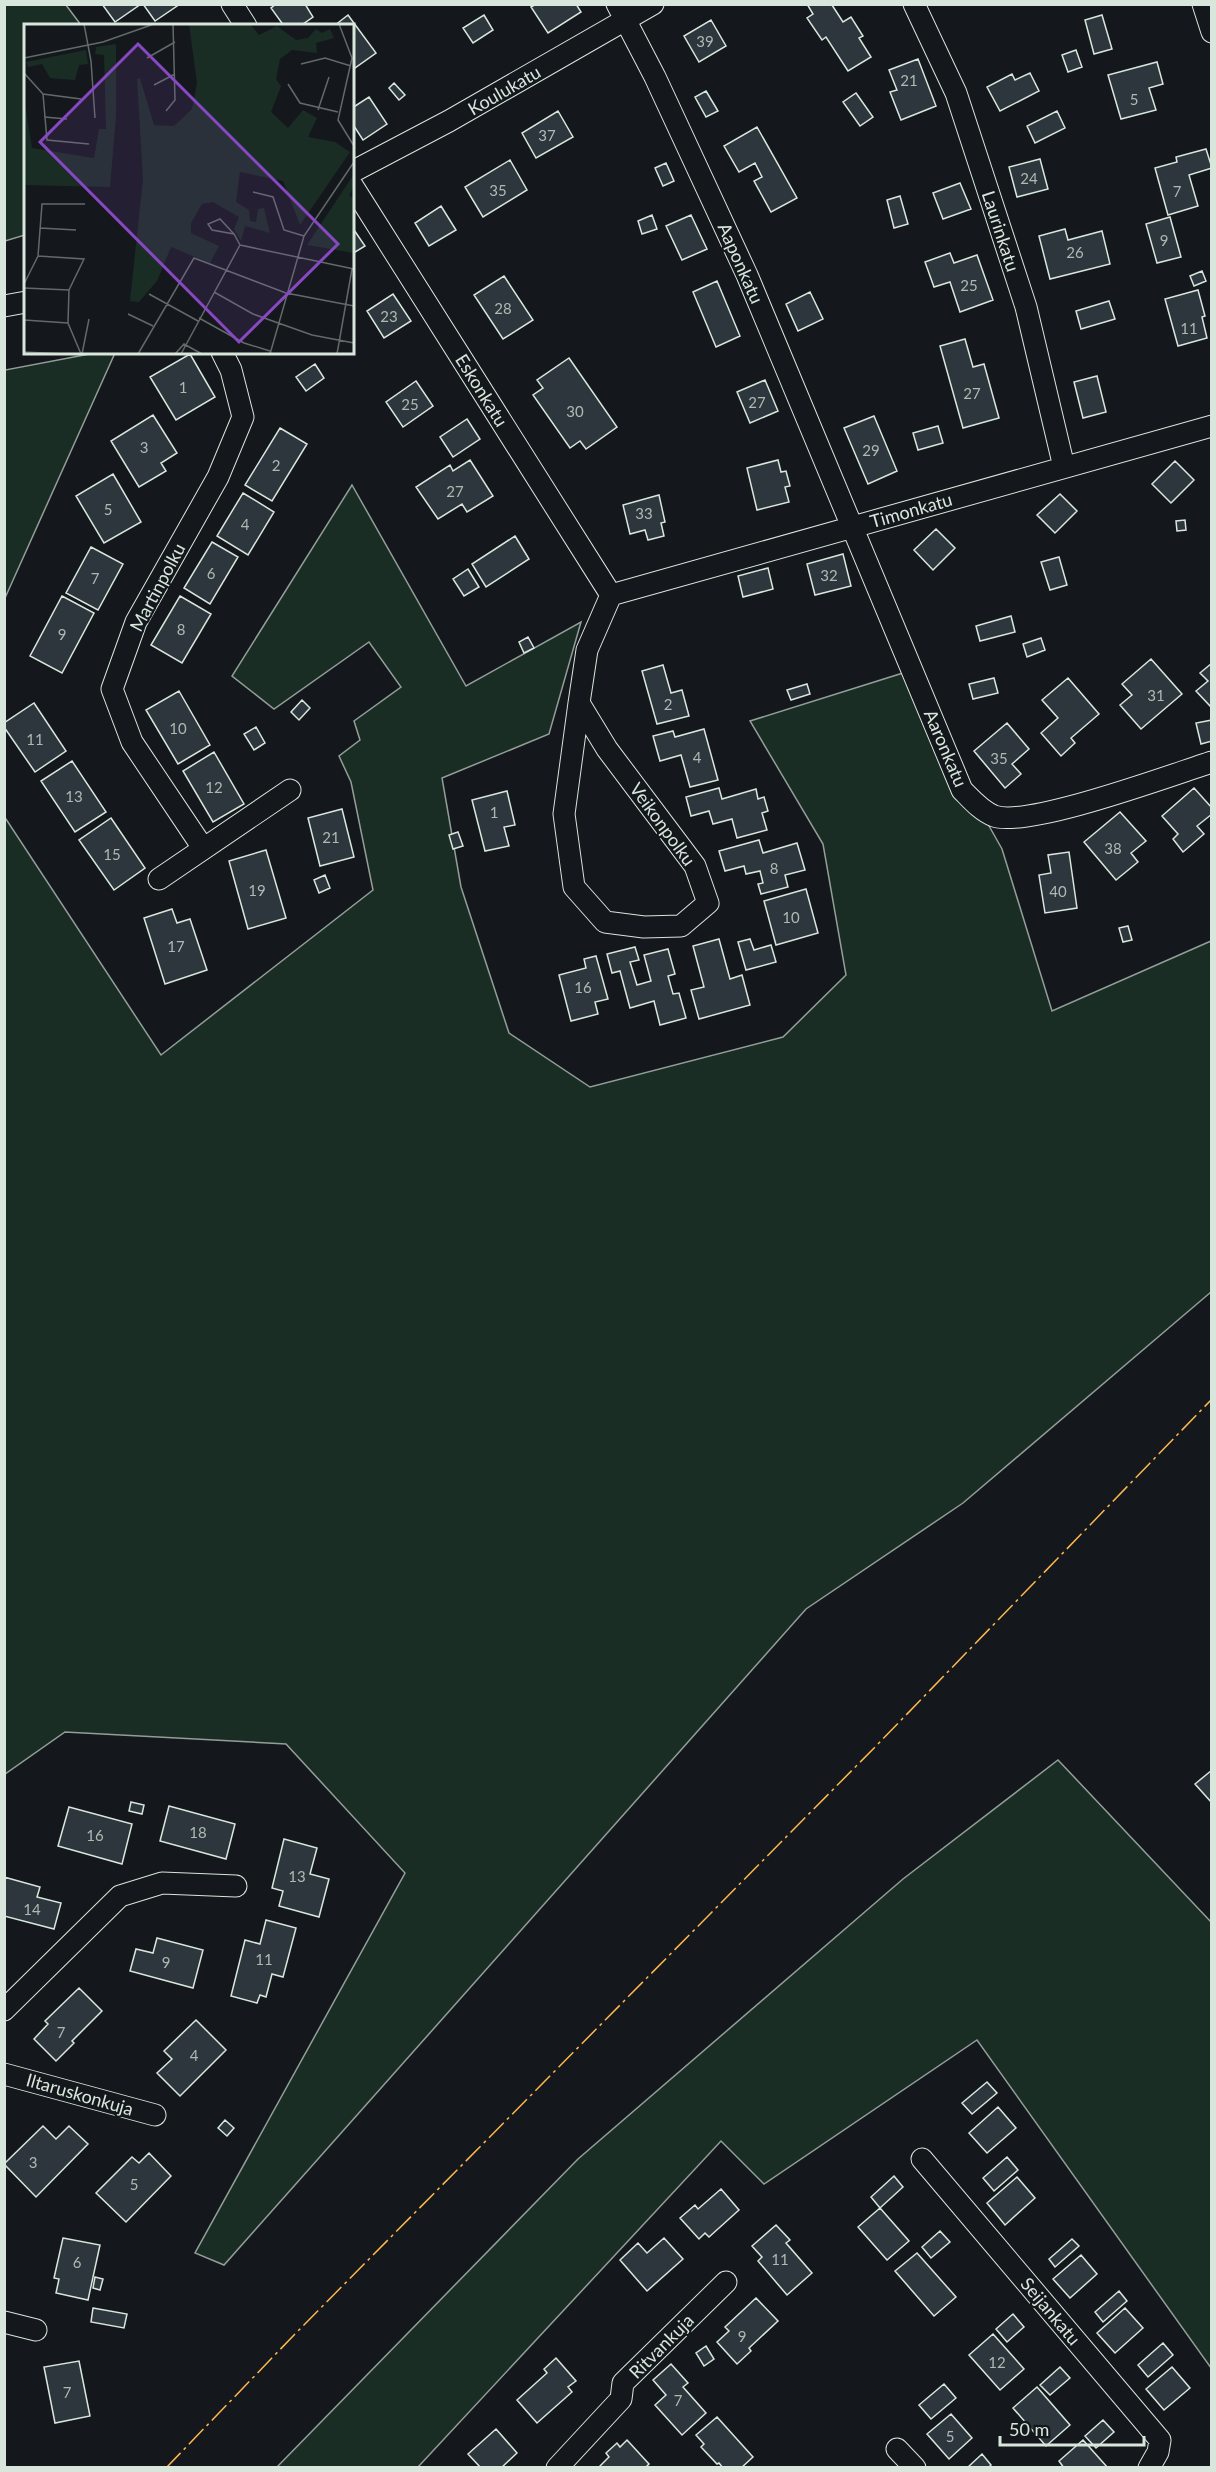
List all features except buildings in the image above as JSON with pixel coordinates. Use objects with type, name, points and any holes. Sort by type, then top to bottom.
[{"type":"street","points":[[232,4],[245,24]]},
{"type":"street","name":"Koulukatu","points":[[354,171],[449,121],[622,12],[653,4]]},
{"type":"street","name":"Laurinkatu","points":[[914,4],[956,93],[1026,307],[1064,467]]},
{"type":"street","points":[[1203,4],[1212,32]]},
{"type":"street","name":"Aaponkatu","points":[[622,12],[747,275],[854,527]]},
{"type":"street","name":"Eskonkatu","points":[[354,188],[611,595]]},
{"type":"street","points":[[4,306],[24,302]]},
{"type":"street","name":"Martinpolku","points":[[203,848],[132,742],[112,689],[136,622],[218,477],[243,417],[231,370],[223,354]]},
{"type":"street","name":"Timonkatu","points":[[611,595],[1212,426]]},
{"type":"street","name":"Aaronkatu","points":[[854,527],[962,790],[977,805],[995,816],[1048,813],[1212,762]]},
{"type":"street","name":"Veikonpolku","points":[[579,704],[608,749],[695,866],[708,903],[681,926],[644,927],[605,922],[574,887],[564,814],[579,704],[587,650],[611,595]]},
{"type":"street","points":[[159,879],[290,790]]},
{"type":"street","points":[[4,2010],[120,1896],[162,1883],[236,1886]]},
{"type":"street","name":"Iltaruskonkuja","points":[[4,2073],[154,2115]]},
{"type":"street","name":"Seijankatu","points":[[922,2159],[1160,2440],[1158,2452],[1149,2468]]},
{"type":"street","name":"Ritvankuja","points":[[557,2468],[621,2399],[623,2383],[726,2282]]},
{"type":"street","points":[[4,2322],[36,2330]]},
{"type":"street","points":[[897,2449],[915,2468]]},
{"type":"green space","points":[[5,4],[66,5],[80,24],[24,24],[24,235],[5,241]]},
{"type":"green space","points":[[89,354],[115,354],[5,598],[5,370]]},
{"type":"green space","points":[[352,485],[466,686],[581,622],[549,734],[442,778],[461,887],[509,1033],[590,1087],[783,1037],[846,975],[823,844],[750,721],[903,673],[1002,849],[1052,1011],[1211,941],[1211,1292],[963,1503],[806,1609],[224,2265],[195,2253],[405,1873],[286,1744],[65,1732],[5,1774],[4,816],[161,1055],[373,890],[351,782],[339,756],[360,740],[354,721],[401,687],[369,642],[274,709],[232,676]]},
{"type":"green space","points":[[1058,1760],[1211,1922],[1211,2368],[977,2040],[764,2184],[721,2141],[418,2467],[277,2467],[578,2159],[903,1879]]},
{"type":"power","points":[[166,2468],[295,2334],[877,1745],[1212,1399]]}]
